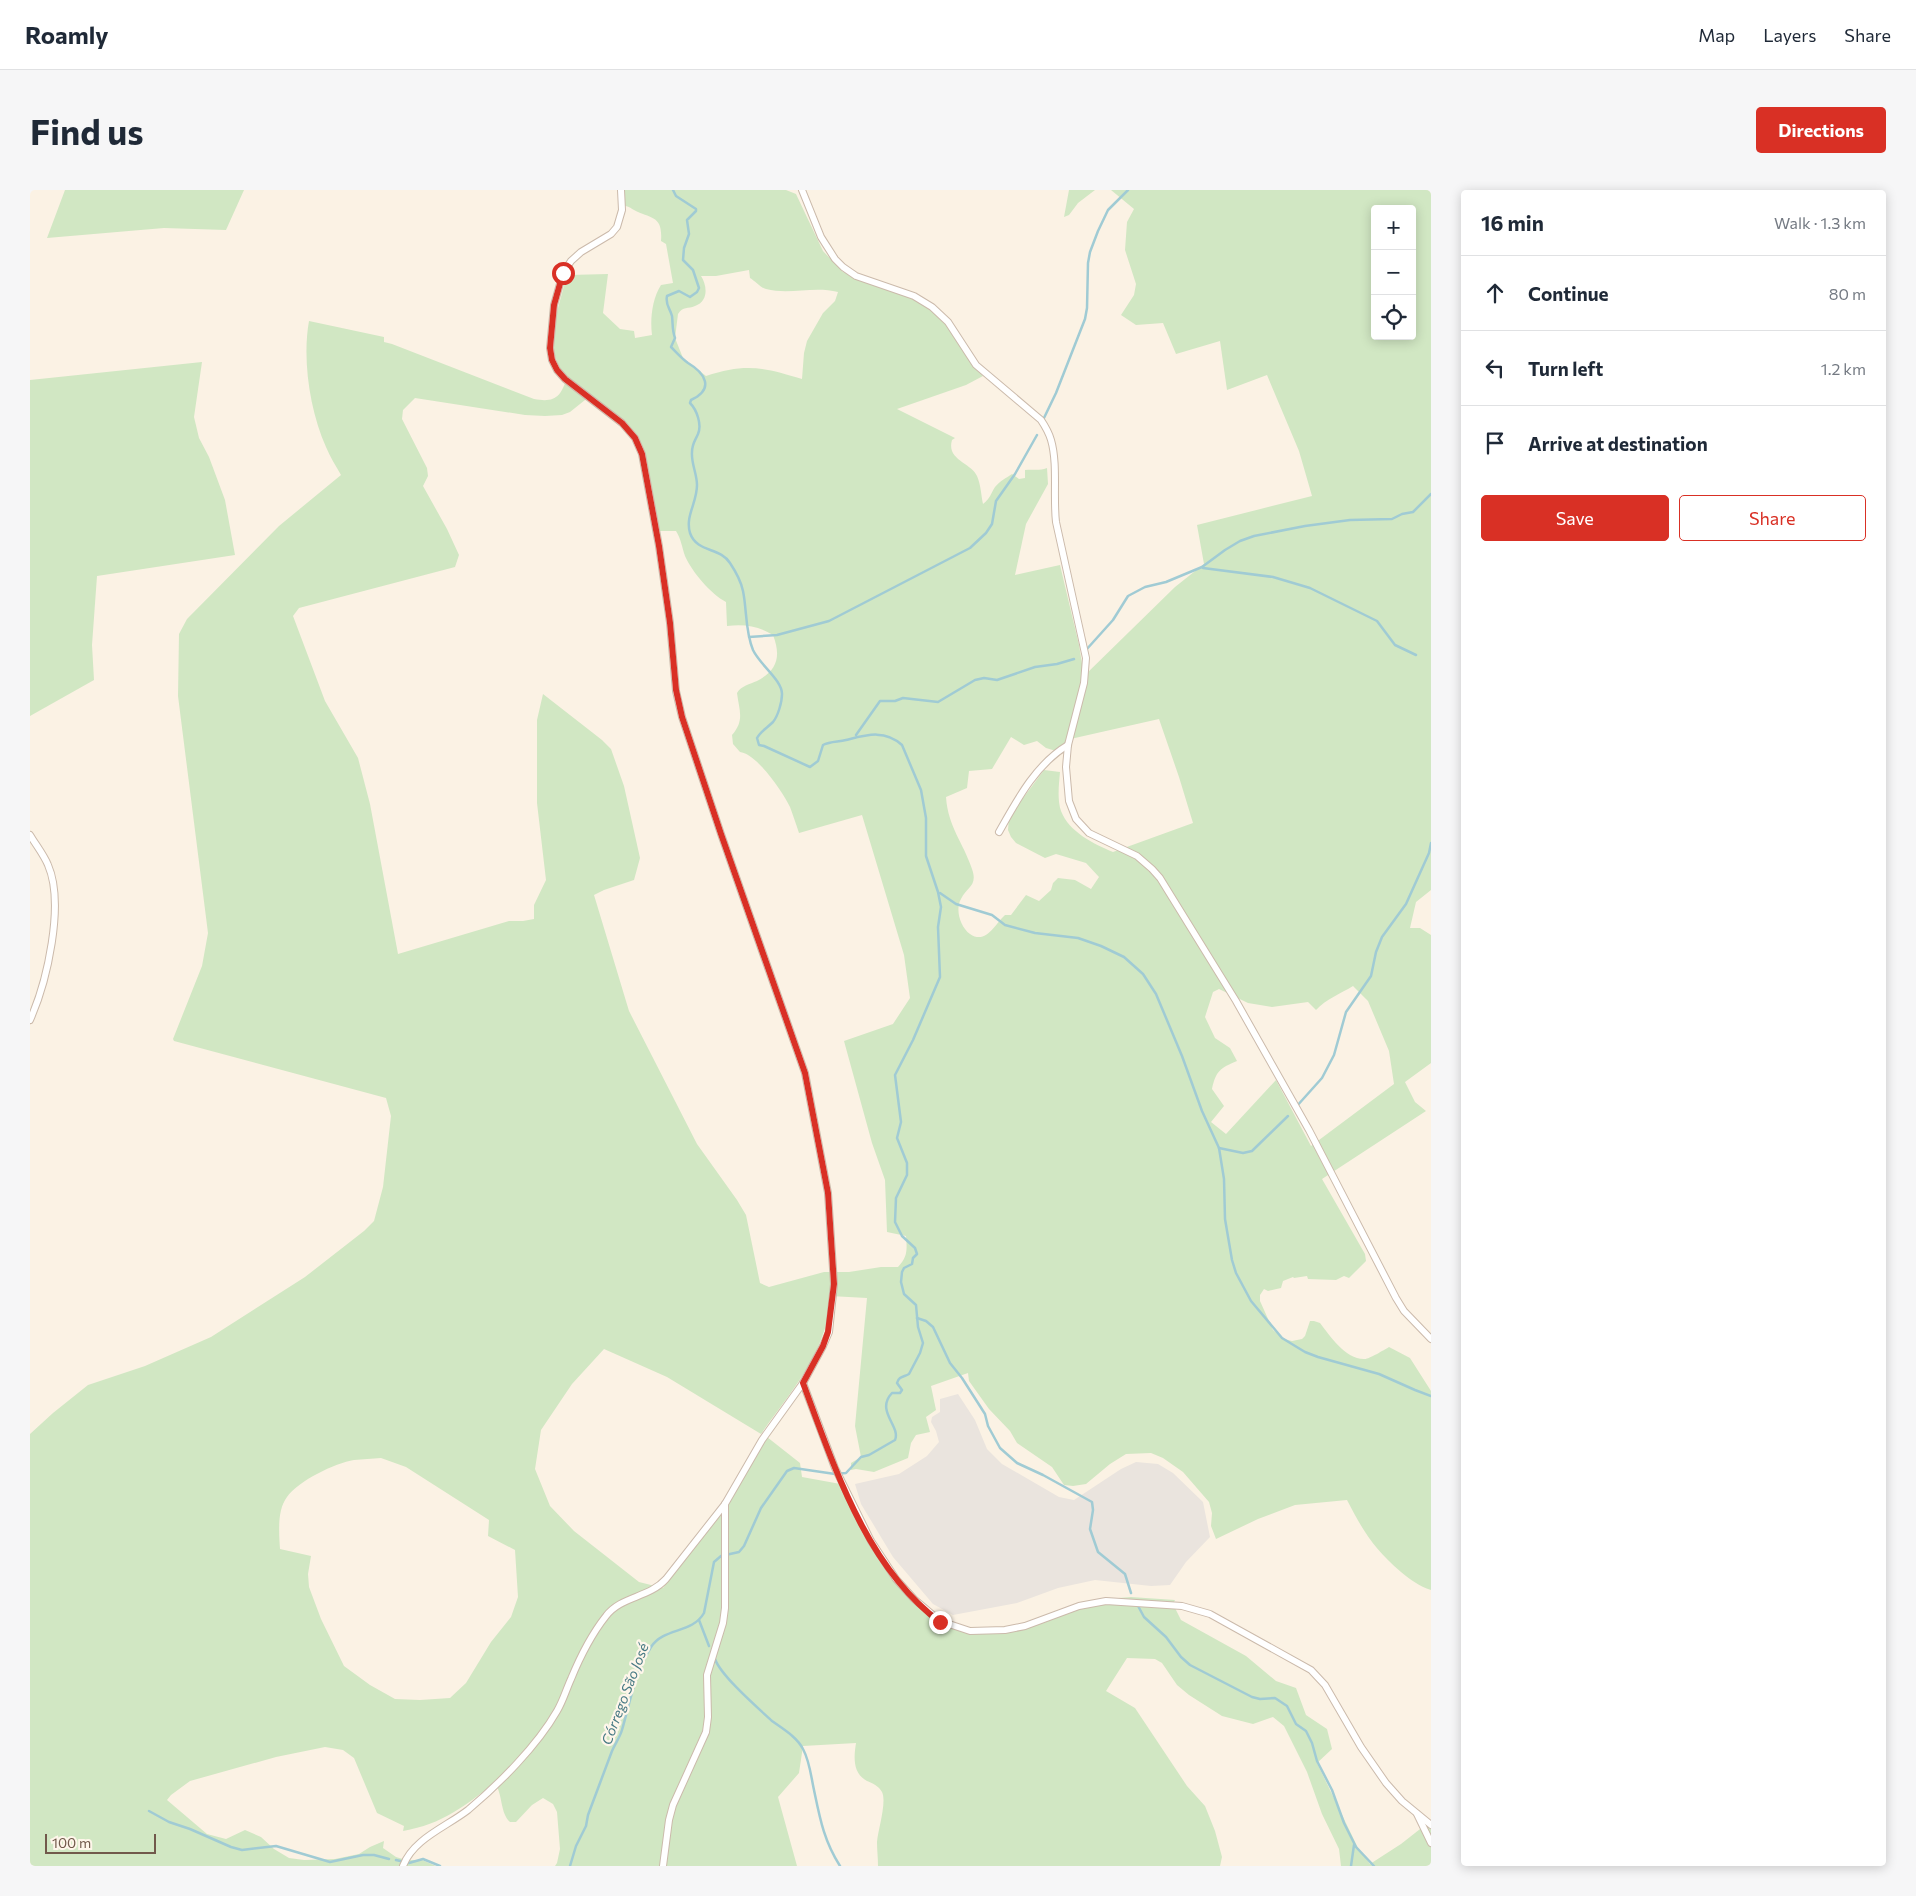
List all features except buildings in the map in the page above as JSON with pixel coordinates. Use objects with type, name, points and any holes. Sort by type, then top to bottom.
[{"type":"street","points":[[403,1866],[411,1850],[468,1809],[496,1784],[533,1746],[558,1710],[587,1644],[605,1616],[616,1606],[650,1592],[661,1585],[725,1504],[762,1440],[803,1383],[823,1346],[828,1332],[834,1284],[828,1193],[805,1073],[682,717],[676,690],[672,643],[660,556],[642,454],[635,438],[622,423],[565,379],[557,370],[552,360],[550,348],[554,305],[563,273],[571,261],[581,252],[611,234],[617,227],[622,210],[621,190]]},
{"type":"street","points":[[802,190],[821,236],[843,268],[856,276],[914,296],[932,307],[948,322],[976,365],[1041,420],[1047,430],[1053,452],[1056,522],[1086,658],[1084,683],[1068,745],[1066,768],[1069,801],[1076,819],[1097,838],[1144,862],[1160,878],[1236,1000],[1309,1130],[1396,1298],[1404,1311],[1431,1339]]},
{"type":"street","points":[[999,832],[1022,793],[1053,754],[1068,745]]},
{"type":"street","points":[[30,836],[48,864],[54,882],[55,899],[48,965],[30,1020]]},
{"type":"street","points":[[803,1383],[840,1481],[871,1541],[884,1562],[914,1599],[940,1622],[970,1631],[1005,1630],[1025,1626],[1079,1606],[1106,1601],[1182,1606],[1210,1614],[1311,1670],[1325,1684],[1361,1747],[1386,1782],[1416,1813],[1431,1824]]},
{"type":"street","points":[[663,1866],[669,1820],[673,1805],[708,1725],[707,1675],[723,1623],[726,1600],[725,1504]]},
{"type":"street","points":[[1416,1813],[1431,1843]]},
{"type":"shaded area","points":[[958,1394],[975,1420],[987,1449],[1002,1464],[1059,1497],[1074,1500],[1121,1469],[1136,1462],[1158,1464],[1173,1473],[1203,1502],[1210,1537],[1186,1562],[1170,1585],[1151,1586],[1095,1580],[1058,1588],[1017,1603],[953,1615],[933,1604],[893,1557],[861,1504],[855,1484],[899,1474],[927,1456],[939,1442],[931,1422],[932,1417],[940,1412],[940,1399]]},
{"type":"green space","points":[[65,190],[244,190],[226,230],[164,228],[47,238]]},
{"type":"green space","points":[[621,190],[786,190],[796,194],[823,251],[843,272],[903,290],[932,303],[950,324],[972,363],[983,376],[966,385],[897,409],[955,438],[952,440],[951,447],[953,452],[977,476],[983,504],[995,487],[1012,474],[1019,479],[1025,478],[1025,470],[1047,468],[1048,484],[1026,524],[1015,575],[1060,565],[1079,645],[1084,676],[1175,587],[1204,564],[1197,525],[1312,496],[1299,451],[1267,375],[1227,390],[1220,341],[1176,354],[1163,323],[1136,325],[1121,315],[1134,295],[1136,284],[1125,250],[1127,222],[1134,209],[1111,190],[1431,190],[1431,890],[1416,902],[1410,928],[1420,928],[1431,935],[1431,1063],[1405,1082],[1415,1102],[1426,1111],[1322,1179],[1365,1254],[1366,1261],[1349,1278],[1344,1276],[1336,1280],[1308,1279],[1307,1276],[1293,1277],[1283,1281],[1281,1288],[1268,1291],[1264,1289],[1260,1295],[1260,1301],[1273,1330],[1284,1339],[1292,1341],[1302,1339],[1305,1336],[1310,1321],[1314,1321],[1320,1323],[1339,1346],[1351,1356],[1367,1359],[1389,1347],[1410,1358],[1431,1391],[1431,1590],[1408,1578],[1383,1555],[1364,1530],[1347,1500],[1295,1505],[1258,1519],[1216,1539],[1211,1526],[1212,1513],[1209,1502],[1183,1472],[1163,1458],[1151,1453],[1126,1454],[1110,1464],[1086,1484],[1064,1485],[1052,1467],[1017,1443],[1010,1431],[989,1409],[969,1381],[968,1373],[931,1386],[936,1410],[926,1417],[930,1432],[916,1435],[911,1443],[908,1458],[874,1472],[851,1470],[851,1463],[861,1457],[855,1426],[867,1298],[830,1296],[825,1330],[818,1348],[803,1374],[761,1434],[667,1377],[604,1349],[572,1384],[541,1430],[535,1469],[550,1506],[574,1531],[639,1582],[663,1588],[690,1553],[767,1437],[800,1463],[802,1477],[846,1485],[850,1506],[863,1534],[904,1588],[944,1623],[975,1631],[1034,1622],[1067,1607],[1094,1600],[1131,1597],[1175,1600],[1173,1604],[1181,1620],[1246,1656],[1276,1681],[1296,1688],[1306,1715],[1327,1729],[1332,1749],[1317,1763],[1358,1848],[1370,1864],[1401,1844],[1429,1822],[1431,1823],[1431,1866],[1341,1866],[1339,1849],[1322,1814],[1307,1772],[1284,1726],[1273,1717],[1253,1724],[1222,1716],[1177,1685],[1162,1663],[1155,1659],[1127,1658],[1106,1691],[1135,1708],[1187,1786],[1205,1806],[1215,1831],[1222,1857],[1220,1866],[878,1866],[877,1842],[883,1809],[883,1797],[879,1788],[862,1778],[856,1769],[856,1743],[803,1746],[799,1773],[778,1797],[797,1866],[555,1866],[560,1849],[557,1812],[553,1804],[543,1798],[532,1805],[516,1822],[510,1822],[505,1814],[495,1783],[442,1819],[403,1831],[404,1826],[377,1813],[354,1758],[343,1750],[325,1747],[276,1757],[190,1781],[167,1800],[207,1834],[226,1839],[245,1830],[261,1837],[274,1849],[289,1858],[304,1860],[335,1859],[359,1854],[384,1841],[383,1848],[396,1857],[406,1860],[422,1860],[436,1866],[30,1866],[30,1434],[88,1385],[145,1366],[211,1337],[305,1277],[374,1221],[383,1187],[391,1116],[386,1098],[174,1041],[173,1039],[202,966],[208,933],[178,696],[179,634],[187,619],[279,526],[341,475],[320,433],[312,402],[306,352],[309,321],[384,337],[384,342],[534,399],[552,399],[559,394],[567,377],[559,366],[553,344],[556,319],[565,282],[569,275],[608,274],[603,313],[620,329],[634,331],[635,338],[652,335],[652,310],[658,291],[661,285],[673,283],[666,244],[661,241],[658,222],[623,206]],"holes":[[[749,270],[750,278],[766,289],[775,291],[829,290],[838,292],[835,301],[823,313],[807,341],[802,379],[754,368],[732,369],[706,376],[683,358],[675,338],[678,314],[686,308],[700,304],[705,297],[705,284],[701,276],[716,276]],[[590,396],[629,428],[645,455],[658,531],[676,531],[692,569],[708,588],[726,602],[727,626],[751,626],[773,635],[777,649],[776,662],[773,667],[764,677],[743,687],[737,693],[740,720],[732,735],[733,744],[740,752],[754,759],[782,792],[790,807],[799,833],[862,815],[904,955],[910,998],[893,1024],[844,1041],[872,1143],[885,1180],[887,1232],[906,1236],[906,1253],[904,1260],[898,1267],[881,1267],[849,1272],[824,1272],[769,1287],[760,1283],[746,1215],[697,1144],[629,1011],[594,895],[634,880],[640,858],[624,786],[611,749],[543,694],[537,720],[537,803],[546,880],[534,905],[534,919],[509,921],[398,954],[370,804],[358,758],[325,701],[293,616],[299,608],[455,567],[459,555],[423,486],[428,476],[427,468],[402,419],[403,410],[415,398],[525,415],[545,416],[562,415],[570,412]],[[1159,719],[1193,823],[1113,852],[1090,841],[1070,825],[1061,811],[1059,802],[1060,772],[1044,770],[1009,817],[1008,830],[1011,837],[1016,843],[1045,858],[1056,854],[1086,863],[1099,877],[1091,889],[1075,880],[1058,878],[1053,883],[1051,890],[1039,901],[1026,895],[1011,915],[1005,915],[990,932],[981,937],[976,937],[966,931],[960,918],[959,903],[974,879],[972,869],[953,826],[947,808],[946,797],[967,788],[969,771],[992,769],[1011,737],[1024,745],[1037,741],[1046,748],[1063,753],[1066,740]],[[1353,986],[1368,1001],[1389,1051],[1394,1084],[1311,1146],[1276,1080],[1226,1134],[1211,1122],[1224,1106],[1212,1089],[1215,1078],[1223,1068],[1237,1061],[1230,1048],[1215,1038],[1205,1017],[1213,992],[1219,989],[1248,1003],[1272,1007],[1308,1002],[1316,1010],[1333,997]],[[381,1458],[406,1467],[489,1520],[488,1536],[515,1550],[518,1597],[511,1617],[491,1642],[466,1683],[450,1698],[395,1699],[370,1685],[344,1666],[321,1619],[309,1587],[308,1574],[311,1556],[280,1549],[280,1515],[284,1502],[292,1491],[308,1479],[337,1465],[354,1460]]]},
{"type":"green space","points":[[1069,190],[1095,190],[1078,203],[1069,215],[1064,217]]},
{"type":"green space","points":[[202,362],[194,417],[199,438],[209,457],[225,500],[235,555],[97,576],[92,645],[94,680],[30,716],[30,380]]},
{"type":"waterway","name":"Córrego São José","points":[[570,1866],[612,1751],[621,1733],[637,1677],[651,1647],[663,1636],[685,1628],[699,1620],[704,1613],[714,1562],[721,1556],[739,1552],[744,1546],[761,1508],[787,1471],[794,1468],[835,1474],[846,1473],[861,1457],[869,1455],[895,1440],[895,1429],[887,1412],[887,1400],[892,1393],[900,1393],[902,1390],[897,1383],[900,1378],[909,1374],[923,1343],[918,1327],[916,1305],[904,1294],[901,1282],[904,1268],[912,1264],[913,1258],[917,1254],[915,1248],[902,1236],[895,1222],[896,1198],[907,1175],[907,1163],[897,1138],[901,1122],[895,1075],[913,1040],[940,977],[938,927],[941,907],[926,856],[926,818],[921,790],[902,745],[896,740],[882,735],[868,735],[823,745],[818,761],[810,767],[759,745],[757,738],[773,722],[778,713],[782,697],[781,689],[775,678],[756,656],[750,643],[740,580],[726,558],[703,547],[693,539],[689,527],[697,485],[692,460],[692,449],[699,430],[697,414],[690,403],[691,400],[703,391],[705,381],[699,371],[671,347],[675,338],[667,296],[679,291],[690,297],[699,288],[693,270],[683,260],[684,248],[689,234],[687,220],[696,209],[676,196],[673,190]]},
{"type":"waterway","points":[[1043,420],[1056,393],[1085,319],[1090,252],[1108,210],[1128,190]]},
{"type":"waterway","points":[[749,637],[777,635],[829,621],[970,548],[986,533],[992,524],[996,501],[1015,474],[1037,435]]},
{"type":"waterway","points":[[1086,650],[1113,620],[1128,596],[1145,587],[1166,582],[1202,567],[1240,541],[1254,536],[1305,526],[1350,520],[1392,519],[1402,514],[1413,512],[1431,494]]},
{"type":"waterway","points":[[1203,568],[1273,577],[1310,588],[1377,621],[1395,645],[1416,655]]},
{"type":"waterway","points":[[856,735],[880,701],[895,701],[903,698],[938,702],[975,680],[984,678],[997,680],[1035,667],[1074,659]]},
{"type":"waterway","points":[[1296,1107],[1322,1078],[1334,1055],[1346,1012],[1371,976],[1376,952],[1382,937],[1406,904],[1429,853],[1431,843]]},
{"type":"waterway","points":[[940,893],[956,904],[992,915],[1005,925],[1035,933],[1078,938],[1101,946],[1124,957],[1143,974],[1156,994],[1182,1056],[1202,1111],[1219,1148],[1224,1179],[1225,1219],[1232,1260],[1236,1273],[1251,1301],[1282,1338],[1305,1352],[1379,1374],[1431,1396]]},
{"type":"waterway","points":[[1219,1148],[1243,1153],[1252,1151],[1288,1116]]},
{"type":"waterway","points":[[917,1318],[926,1321],[933,1327],[950,1363],[985,1414],[988,1426],[1000,1448],[1017,1463],[1092,1502],[1093,1510],[1090,1529],[1098,1552],[1125,1574],[1131,1593]]},
{"type":"waterway","points":[[1137,1604],[1144,1617],[1166,1637],[1181,1657],[1190,1665],[1252,1697],[1260,1699],[1275,1698],[1287,1706],[1296,1724],[1306,1731],[1312,1743],[1317,1761],[1332,1790],[1344,1823],[1356,1847],[1374,1866]]},
{"type":"waterway","points":[[699,1620],[709,1646]]},
{"type":"waterway","points":[[715,1659],[724,1674],[740,1691],[800,1745],[809,1764],[823,1830],[840,1866]]},
{"type":"waterway","points":[[149,1811],[169,1822],[242,1850],[276,1846],[330,1862],[363,1855],[374,1855],[389,1859]]},
{"type":"waterway","points":[[1351,1866],[1354,1845]]},
{"type":"waterway","points":[[396,1860],[409,1863],[423,1859],[440,1866]]},
{"type":"route","points":[[563,273],[554,305],[550,348],[552,360],[557,370],[565,379],[622,423],[635,438],[642,454],[659,546],[670,623],[676,690],[682,717],[805,1073],[828,1193],[834,1284],[828,1332],[823,1346],[803,1383],[840,1481],[871,1541],[896,1579],[914,1599],[940,1622]]}]
